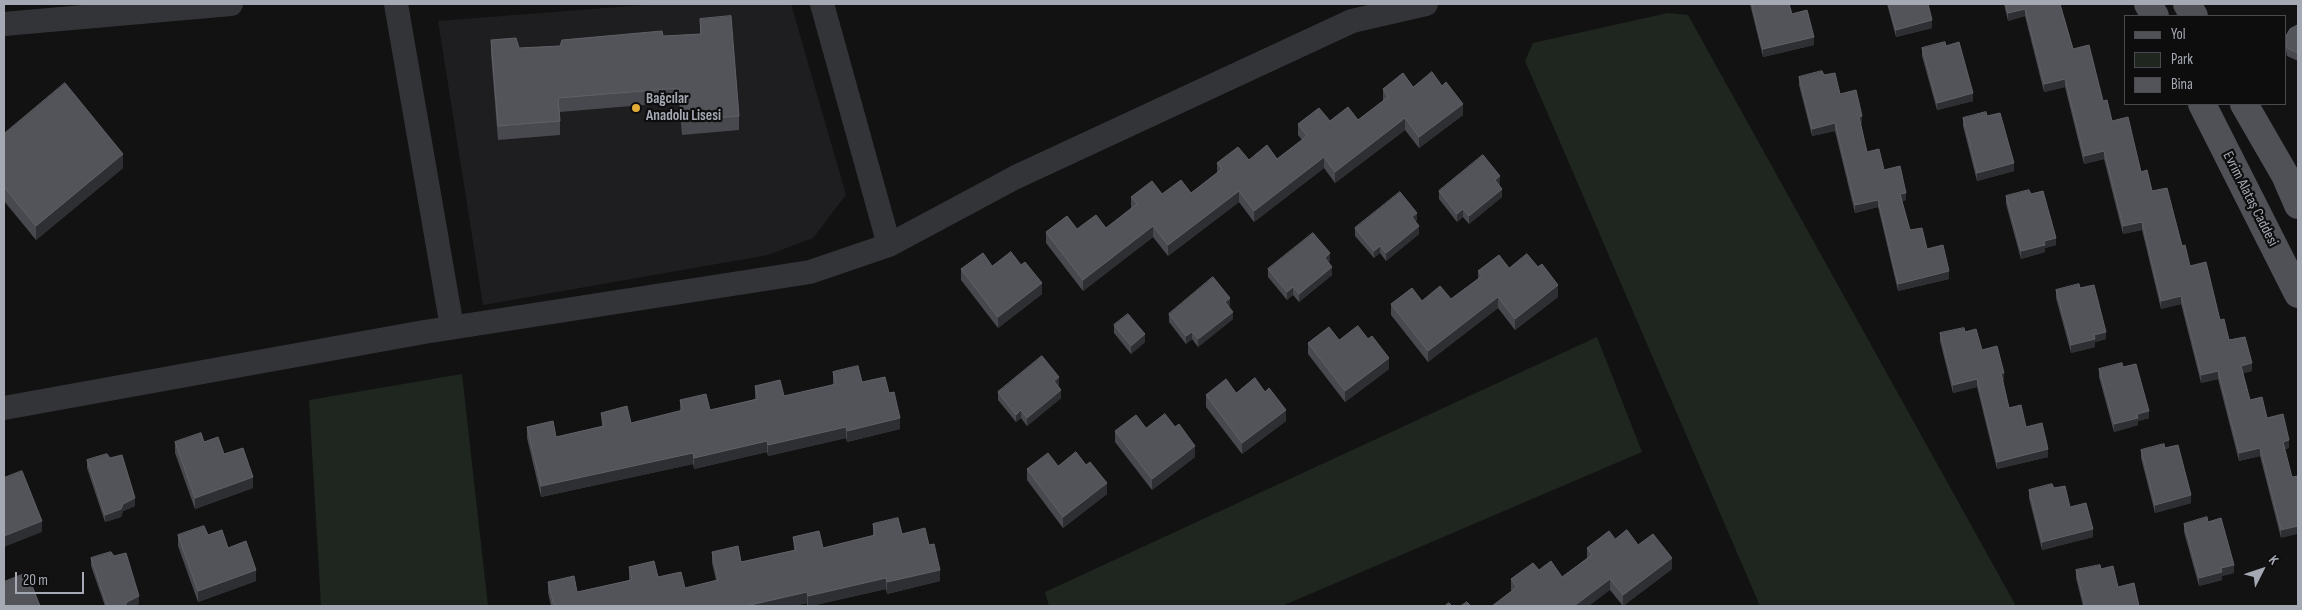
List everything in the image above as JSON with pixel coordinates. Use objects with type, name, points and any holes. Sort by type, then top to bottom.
[{"type":"main road","points":[[2148,4],[2154,15]]},
{"type":"main road","points":[[2187,4],[2193,15]]},
{"type":"main road","name":"Evrim Alataş Caddesi","points":[[2203,105],[2298,294]]},
{"type":"main road","points":[[2245,105],[2285,175],[2298,205]]},
{"type":"street","points":[[4,24],[231,4]]},
{"type":"street","points":[[396,4],[452,327]]},
{"type":"street","points":[[822,4],[889,246]]},
{"type":"street","points":[[4,408],[452,327],[810,272],[889,246],[1016,177],[1352,21],[1426,4]]},
{"type":"shaded area","name":"Bağcılar Anadolu Lisesi","points":[[656,4],[791,4],[846,195],[813,238],[768,255],[483,305],[438,21]]},
{"type":"green space","points":[[1668,13],[1688,15],[2016,606],[1760,606],[1525,61],[1533,43]]},
{"type":"green space","points":[[1597,337],[1642,452],[1282,606],[1049,606],[1045,592]]},
{"type":"green space","points":[[462,374],[488,606],[321,606],[309,400]]},
{"type":"building","points":[[1752,4],[1789,4],[1792,14],[1807,10],[1814,37],[1763,49]]},
{"type":"building","points":[[1889,4],[1928,4],[1932,20],[1896,30]]},
{"type":"building","points":[[2006,4],[2060,4],[2073,49],[2089,45],[2103,101],[2107,100],[2112,121],[2128,117],[2141,172],[2147,170],[2152,191],[2167,188],[2182,246],[2185,245],[2190,266],[2206,262],[2220,320],[2224,319],[2229,340],[2245,337],[2252,363],[2241,366],[2250,400],[2262,397],[2267,418],[2283,414],[2289,440],[2283,442],[2292,477],[2298,476],[2298,526],[2281,530],[2260,448],[2239,453],[2218,371],[2201,375],[2181,296],[2161,301],[2142,222],[2123,226],[2104,151],[2084,156],[2065,79],[2044,84],[2025,9],[2008,13]]},
{"type":"building","points":[[731,16],[739,116],[682,121],[679,88],[558,98],[560,121],[498,126],[491,40],[516,38],[519,48],[560,46],[562,40],[662,31],[663,36],[701,34],[700,19]]},
{"type":"building","points":[[2298,25],[2298,53],[2287,48],[2287,34],[2290,29]]},
{"type":"building","points":[[1945,42],[1946,46],[1959,42],[1973,93],[1937,103],[1922,48]]},
{"type":"building","points":[[1822,71],[1824,75],[1835,73],[1840,94],[1856,90],[1862,116],[1859,117],[1867,152],[1879,149],[1884,170],[1900,166],[1906,193],[1900,194],[1910,230],[1922,228],[1927,249],[1943,245],[1949,271],[1898,284],[1878,200],[1855,205],[1835,123],[1812,129],[1799,77]]},
{"type":"building","points":[[1432,72],[1442,86],[1446,82],[1463,104],[1419,137],[1405,118],[1335,172],[1324,157],[1254,211],[1239,191],[1168,245],[1153,226],[1083,280],[1046,232],[1067,216],[1077,229],[1096,215],[1106,228],[1137,204],[1131,197],[1152,181],[1162,194],[1181,180],[1191,193],[1222,169],[1217,163],[1238,147],[1249,160],[1267,145],[1277,159],[1307,136],[1298,124],[1319,108],[1330,121],[1348,107],[1358,120],[1388,97],[1383,89],[1403,73],[1413,87]]},
{"type":"building","points":[[65,83],[123,154],[36,226],[4,187],[4,134]]},
{"type":"building","points":[[1986,112],[1987,116],[2000,113],[2014,163],[1977,173],[1963,118]]},
{"type":"building","points":[[1483,155],[1500,176],[1495,180],[1502,189],[1469,216],[1463,209],[1457,214],[1439,191]]},
{"type":"building","points":[[2029,190],[2031,194],[2043,191],[2056,238],[2044,241],[2045,245],[2021,251],[2006,196]]},
{"type":"building","points":[[1400,192],[1417,213],[1412,217],[1419,226],[1386,253],[1380,246],[1374,251],[1355,228]]},
{"type":"building","points":[[1313,233],[1330,253],[1325,258],[1332,267],[1299,294],[1293,287],[1287,292],[1268,269]]},
{"type":"building","points":[[1011,252],[1021,265],[1025,262],[1042,283],[998,317],[961,269],[983,253],[992,266]]},
{"type":"building","points":[[1527,254],[1538,267],[1542,264],[1558,285],[1515,319],[1498,297],[1428,351],[1391,304],[1412,288],[1422,301],[1440,286],[1451,299],[1482,276],[1478,271],[1499,255],[1509,268]]},
{"type":"building","points":[[1213,277],[1230,298],[1225,302],[1233,312],[1198,339],[1192,332],[1186,336],[1169,314]]},
{"type":"building","points":[[2079,284],[2080,288],[2094,285],[2106,332],[2094,335],[2095,339],[2071,345],[2056,290]]},
{"type":"building","points":[[1128,314],[1145,334],[1131,346],[1114,325]]},
{"type":"building","points":[[1358,326],[1368,339],[1372,336],[1389,358],[1345,391],[1308,343],[1329,327],[1339,340]]},
{"type":"building","points":[[1964,328],[1965,332],[1976,329],[1982,350],[1997,346],[2004,373],[2001,373],[2009,408],[2021,405],[2026,427],[2042,423],[2048,449],[1997,462],[1977,379],[1953,385],[1940,333]]},
{"type":"building","points":[[1042,356],[1059,377],[1054,381],[1061,390],[1027,418],[1021,410],[1016,415],[998,392]]},
{"type":"building","points":[[2122,363],[2123,367],[2136,364],[2149,411],[2137,414],[2138,418],[2114,424],[2099,369]]},
{"type":"building","points":[[858,366],[862,382],[885,377],[889,393],[894,392],[900,418],[847,431],[846,427],[768,445],[767,441],[694,458],[693,453],[541,486],[527,427],[553,421],[556,437],[604,426],[601,413],[627,406],[631,423],[683,410],[680,400],[706,394],[710,410],[758,399],[755,386],[780,380],[784,396],[836,384],[833,372]]},
{"type":"building","points":[[1255,378],[1265,392],[1269,388],[1286,410],[1242,443],[1206,395],[1226,379],[1236,393]]},
{"type":"building","points":[[1165,414],[1175,427],[1179,424],[1195,446],[1152,479],[1115,431],[1136,415],[1146,428]]},
{"type":"building","points":[[201,433],[204,442],[218,437],[224,454],[243,448],[253,477],[195,498],[175,442]]},
{"type":"building","points":[[2164,444],[2165,448],[2178,445],[2191,495],[2155,505],[2141,450]]},
{"type":"building","points":[[1076,452],[1086,465],[1090,462],[1107,483],[1063,517],[1027,469],[1048,453],[1058,466]]},
{"type":"building","points":[[107,454],[110,458],[122,455],[135,498],[123,504],[121,509],[105,515],[87,460]]},
{"type":"building","points":[[22,471],[42,521],[4,536],[4,478]]},
{"type":"building","points":[[2052,484],[2054,488],[2065,486],[2070,507],[2086,503],[2093,529],[2042,542],[2029,490]]},
{"type":"building","points":[[2207,517],[2208,522],[2221,518],[2234,565],[2221,568],[2222,572],[2199,578],[2184,524]]},
{"type":"building","points":[[898,518],[902,534],[925,528],[929,545],[934,544],[940,570],[887,582],[886,578],[808,596],[807,592],[746,606],[554,606],[548,582],[574,576],[577,592],[632,580],[629,567],[654,561],[658,577],[681,572],[685,588],[718,580],[712,552],[738,546],[741,562],[796,550],[793,537],[819,531],[823,548],[875,535],[873,524]]},
{"type":"building","points":[[204,526],[208,535],[222,530],[228,548],[246,541],[256,570],[198,591],[178,535]]},
{"type":"building","points":[[1627,530],[1638,545],[1653,534],[1672,558],[1623,595],[1610,579],[1574,606],[1492,606],[1517,587],[1511,579],[1533,563],[1539,570],[1551,561],[1562,577],[1592,555],[1587,548],[1609,531],[1615,539]]},
{"type":"building","points":[[111,552],[114,556],[126,553],[139,596],[127,602],[125,606],[107,606],[91,558]]},
{"type":"building","points":[[2100,565],[2101,569],[2113,566],[2118,587],[2134,583],[2139,606],[2085,606],[2076,570]]},
{"type":"building","points":[[27,573],[40,606],[4,606],[4,582]]},
{"type":"building","points":[[1467,602],[1471,606],[1461,606]]},
{"type":"place","name":"Bağcılar Anadolu Lisesi","points":[[636,108]]}]
